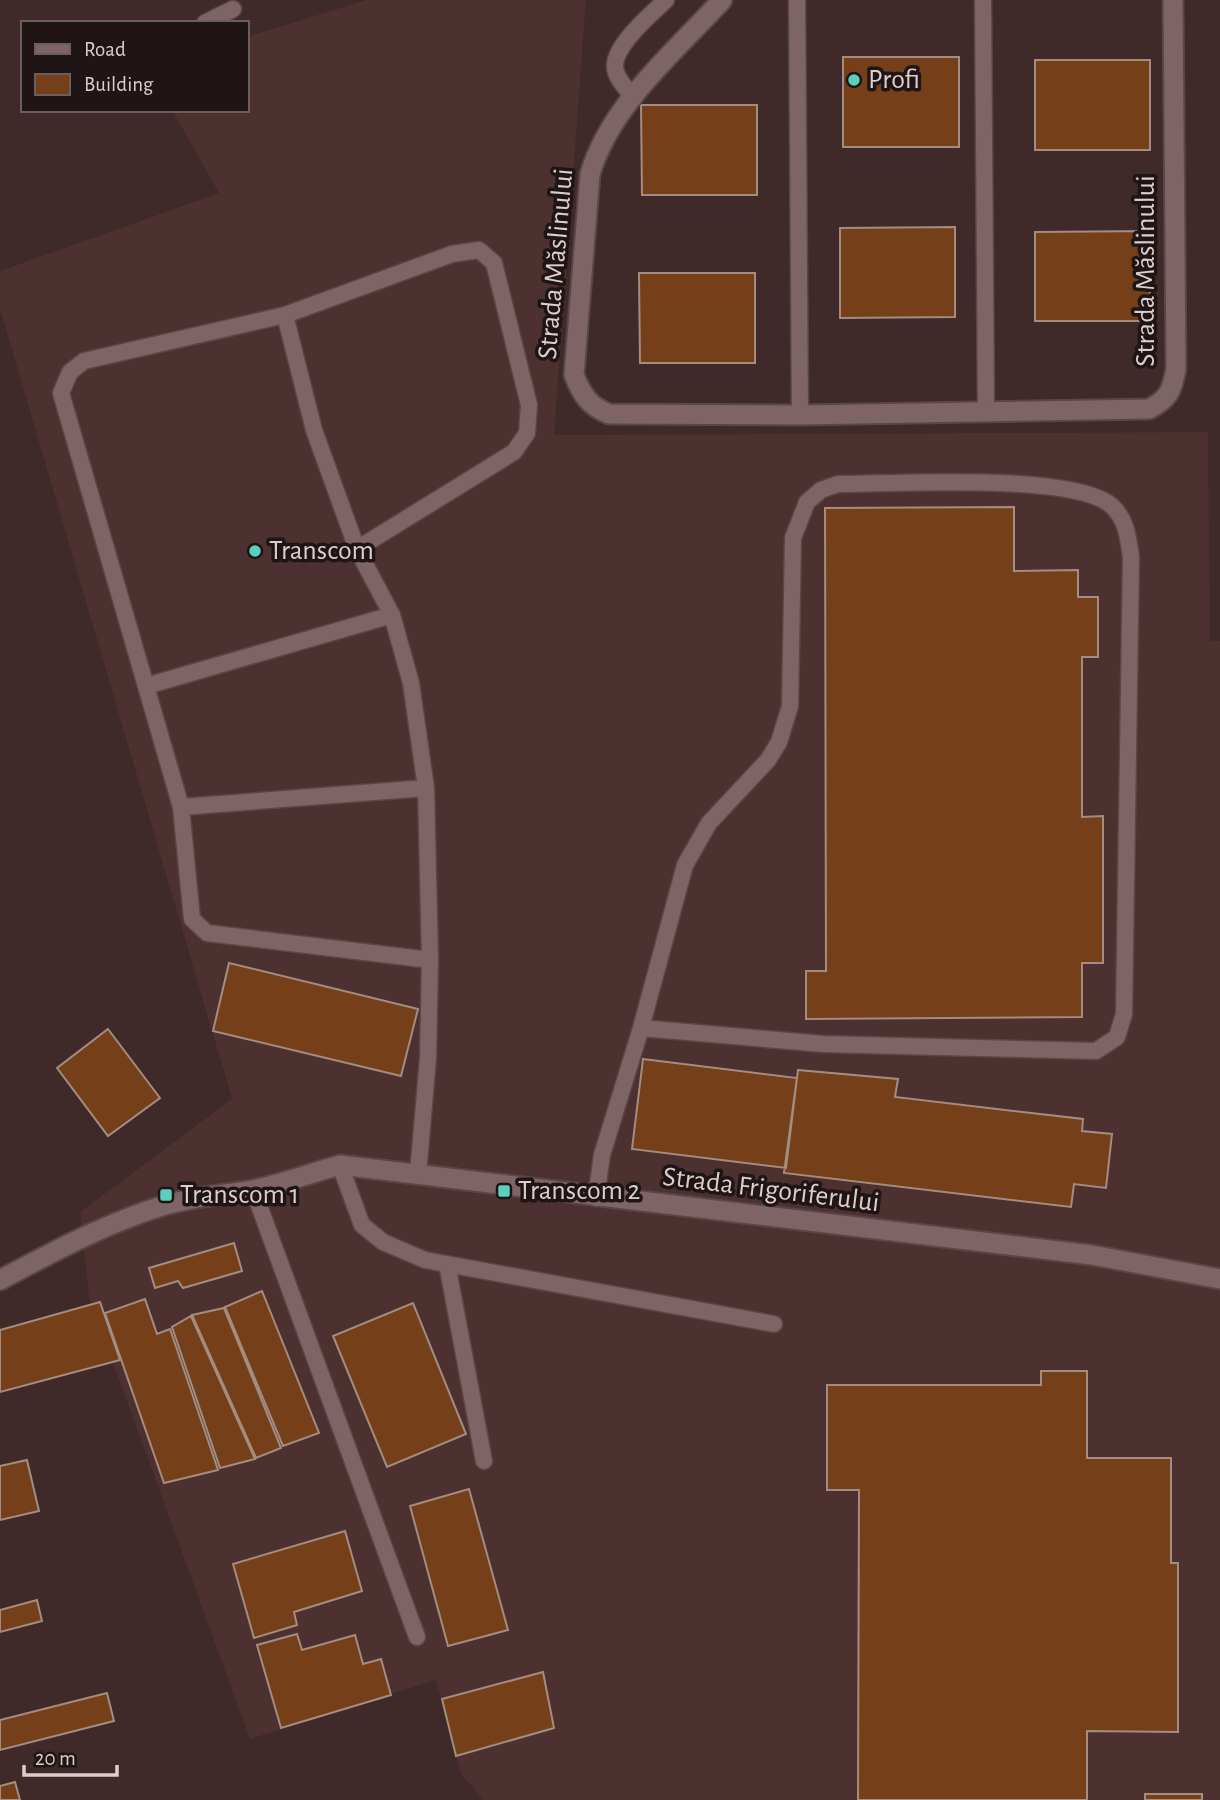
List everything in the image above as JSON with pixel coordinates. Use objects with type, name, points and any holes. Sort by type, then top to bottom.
[{"type":"street","name":"Strada Măslinului","points":[[722,0],[608,129],[598,145],[590,174],[574,375],[582,395],[594,408],[609,414],[800,415],[1149,409],[1164,401],[1173,388],[1175,369],[1173,0]]},
{"type":"street","name":"Strada Frigoriferului","points":[[0,1280],[83,1235],[123,1219],[203,1196],[253,1189],[340,1165],[596,1198],[1092,1255],[1220,1279]]},
{"type":"lane","points":[[634,98],[618,77],[615,64],[625,42],[666,0]]},
{"type":"lane","points":[[797,0],[800,415]]},
{"type":"lane","points":[[983,0],[986,411]]},
{"type":"lane","points":[[208,21],[235,3]]},
{"type":"lane","points":[[358,549],[514,452],[527,432],[529,405],[494,262],[479,250],[453,254],[285,315],[84,360],[70,372],[61,393],[181,807],[192,919],[206,933],[430,960]]},
{"type":"lane","points":[[285,315],[314,430],[358,549],[392,615],[411,684],[426,788],[430,960],[428,1058],[418,1174]]},
{"type":"lane","points":[[596,1198],[601,1155],[641,1028],[685,865],[709,823],[768,760],[779,742],[790,706],[793,538],[807,502],[821,490],[838,484],[1036,484],[1097,496],[1112,506],[1127,530],[1131,557],[1124,1014],[1117,1037],[1096,1051],[822,1044],[641,1028]]},
{"type":"lane","points":[[146,686],[392,615]]},
{"type":"lane","points":[[181,807],[426,788]]},
{"type":"lane","points":[[340,1165],[362,1225],[383,1242],[425,1259],[774,1324]]},
{"type":"lane","points":[[253,1189],[417,1637]]},
{"type":"lane","points":[[447,1264],[484,1461]]},
{"type":"shaded area","points":[[366,0],[586,0],[554,435],[1208,432],[1210,641],[1220,641],[1220,1800],[484,1800],[461,1774],[436,1680],[250,1739],[89,1297],[80,1212],[232,1099],[0,309],[0,271],[219,193],[173,112],[248,112],[248,37]]},
{"type":"building","points":[[843,57],[959,57],[959,147],[843,147]]},
{"type":"building","points":[[1035,60],[1150,60],[1150,150],[1035,150]]},
{"type":"building","points":[[641,105],[757,105],[757,195],[642,195]]},
{"type":"building","points":[[955,227],[955,317],[840,318],[840,228]]},
{"type":"building","points":[[1150,231],[1150,321],[1035,321],[1035,232]]},
{"type":"building","points":[[639,273],[755,273],[755,363],[640,363]]},
{"type":"building","points":[[1014,507],[1014,571],[1078,570],[1078,597],[1098,597],[1098,657],[1082,657],[1082,817],[1103,816],[1103,963],[1082,963],[1082,1017],[806,1019],[806,971],[826,971],[825,508]]},
{"type":"building","points":[[229,963],[418,1009],[401,1076],[213,1031]]},
{"type":"building","points":[[108,1029],[160,1098],[108,1136],[57,1068]]},
{"type":"building","points":[[643,1059],[797,1078],[786,1168],[632,1149]]},
{"type":"building","points":[[798,1070],[898,1079],[895,1097],[1083,1119],[1082,1131],[1112,1134],[1106,1188],[1074,1184],[1071,1207],[784,1173]]},
{"type":"building","points":[[234,1243],[242,1271],[183,1288],[178,1281],[155,1288],[149,1268]]},
{"type":"building","points":[[262,1291],[319,1433],[283,1446],[225,1307]]},
{"type":"building","points":[[145,1299],[157,1334],[170,1329],[218,1470],[164,1483],[105,1313]]},
{"type":"building","points":[[100,1302],[120,1360],[0,1392],[0,1330]]},
{"type":"building","points":[[413,1303],[466,1434],[387,1467],[333,1336]]},
{"type":"building","points":[[224,1308],[281,1448],[256,1458],[192,1315]]},
{"type":"building","points":[[191,1316],[255,1459],[220,1468],[172,1327]]},
{"type":"building","points":[[1041,1371],[1087,1371],[1087,1458],[1171,1458],[1171,1563],[1178,1563],[1178,1732],[1087,1731],[1087,1800],[858,1800],[859,1490],[827,1490],[827,1385],[1041,1385]]},
{"type":"building","points":[[27,1460],[39,1511],[0,1520],[0,1466]]},
{"type":"building","points":[[469,1489],[508,1630],[448,1646],[410,1506]]},
{"type":"building","points":[[345,1531],[362,1591],[294,1612],[297,1625],[254,1638],[233,1564]]},
{"type":"building","points":[[37,1600],[42,1621],[0,1632],[0,1610]]},
{"type":"building","points":[[297,1634],[302,1650],[355,1635],[363,1664],[381,1659],[391,1695],[281,1728],[257,1645]]},
{"type":"building","points":[[543,1672],[554,1728],[456,1756],[442,1699]]},
{"type":"building","points":[[107,1693],[114,1721],[0,1750],[0,1720]]},
{"type":"building","points":[[15,1782],[20,1800],[0,1800],[0,1786]]},
{"type":"building","points":[[1145,1794],[1202,1794],[1202,1800],[1145,1800]]},
{"type":"place","name":"Profi","points":[[854,80]]},
{"type":"place","name":"Transcom","points":[[255,551]]},
{"type":"place","name":"Transcom 2","points":[[504,1191]]},
{"type":"place","name":"Transcom 1","points":[[166,1195]]}]
